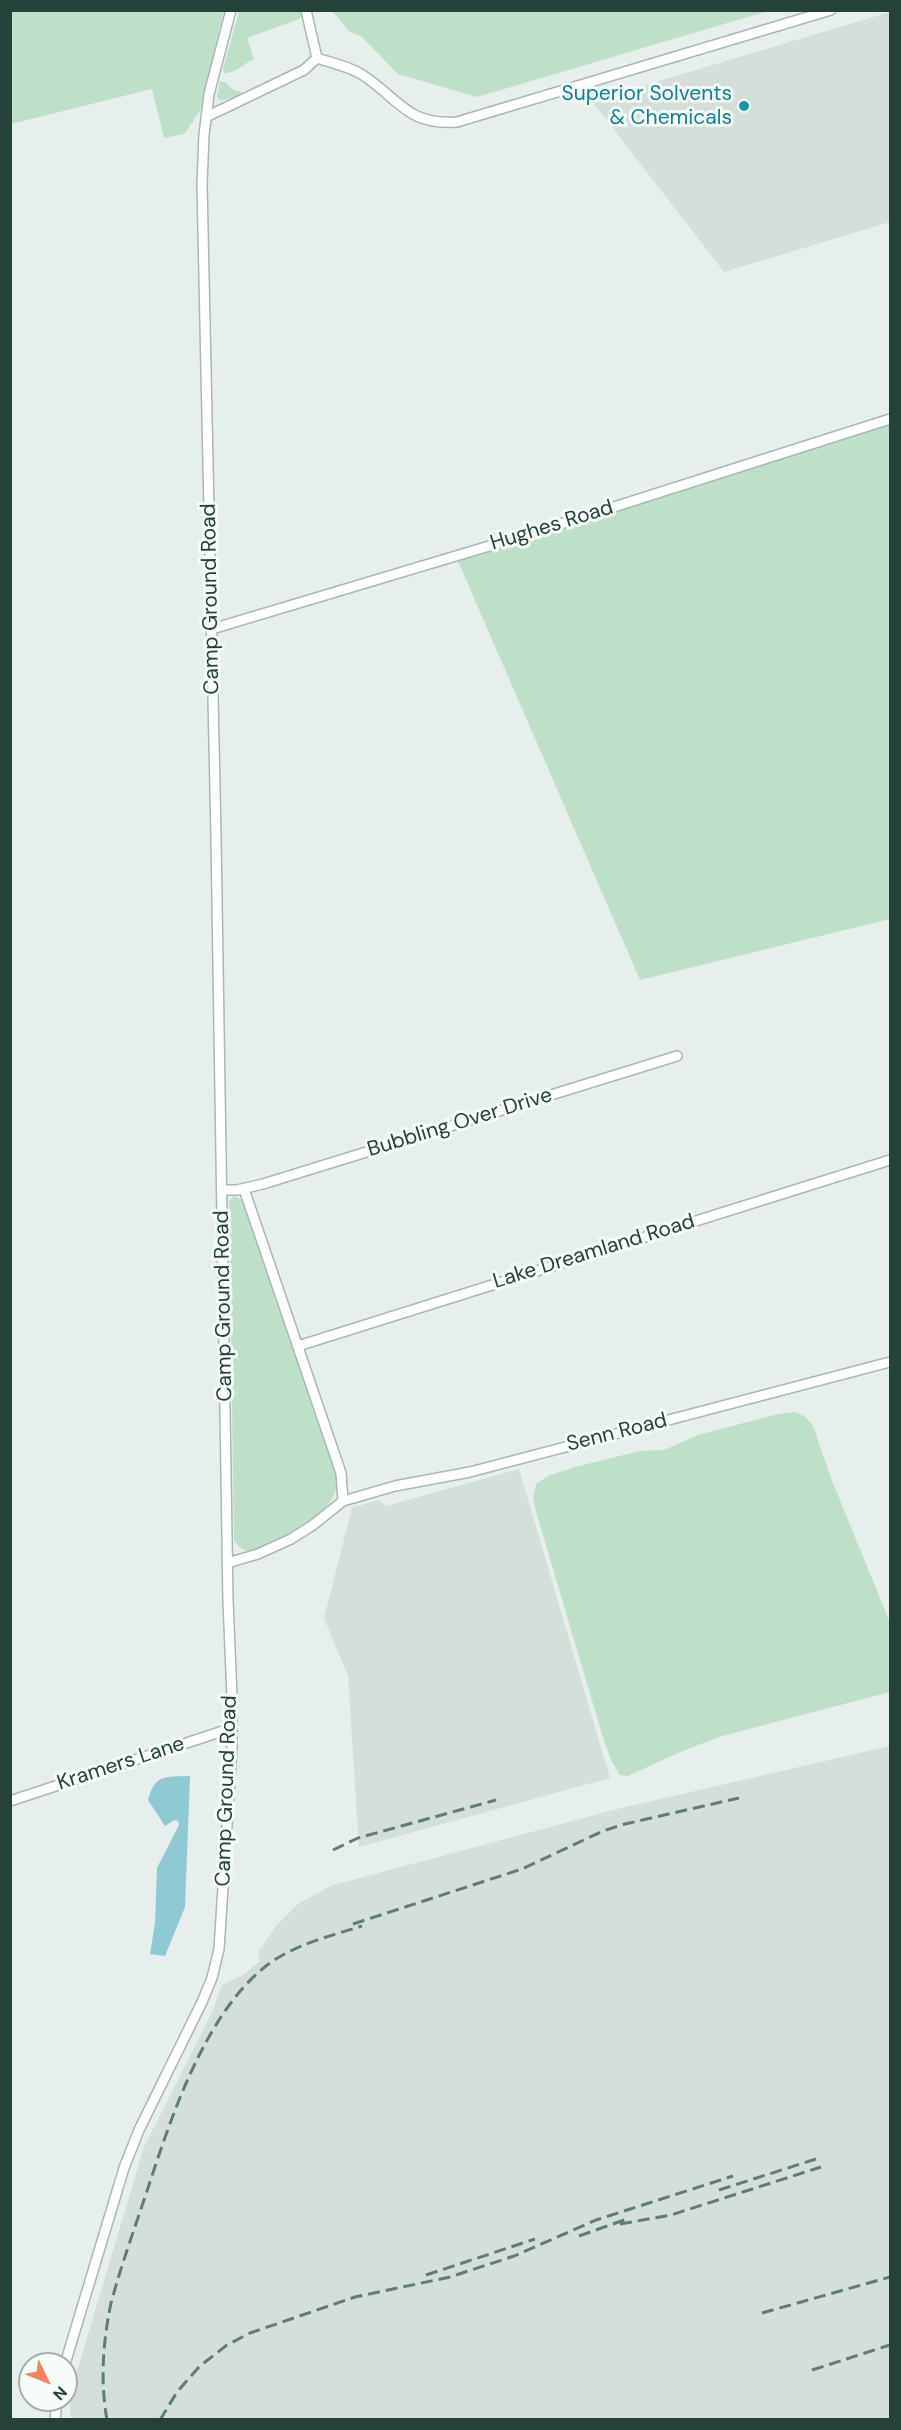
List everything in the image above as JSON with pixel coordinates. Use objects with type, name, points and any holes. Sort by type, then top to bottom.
[{"type":"street","name":"Camp Ground Road","points":[[69,2352],[124,2168],[139,2130],[212,1978],[220,1932],[232,1728],[202,184],[209,94],[231,10]]},
{"type":"street","points":[[306,10],[317,58]]},
{"type":"street","points":[[317,58],[359,73],[399,107],[416,116],[432,121],[457,122],[831,10]]},
{"type":"street","points":[[206,117],[304,70],[317,58]]},
{"type":"street","name":"Hughes Road","points":[[212,630],[526,535],[891,419]]},
{"type":"street","name":"Bubbling Over Drive","points":[[244,1189],[677,1056]]},
{"type":"street","name":"Lake Dreamland Road","points":[[298,1346],[891,1160]]},
{"type":"street","name":"Camp Ground Road","points":[[222,1190],[244,1189],[341,1473],[344,1501]]},
{"type":"street","name":"Senn Road","points":[[344,1501],[395,1486],[470,1472],[891,1362]]},
{"type":"street","points":[[227,1563],[258,1554],[291,1539],[344,1501]]},
{"type":"street","name":"Kramers Lane","points":[[10,1801],[232,1728]]},
{"type":"shaded area","points":[[890,12],[890,222],[724,272],[592,101]]},
{"type":"shaded area","points":[[519,1469],[610,1778],[359,1847],[348,1676],[324,1618],[352,1508],[378,1500],[386,1506]]},
{"type":"shaded area","points":[[890,1746],[890,2419],[71,2419],[70,2412],[78,2412],[78,2368],[144,2147],[212,2012],[222,1985],[243,1975],[260,1961],[258,1952],[276,1926],[298,1904],[330,1886],[617,1809]]},
{"type":"green space","points":[[10,11],[224,11],[200,111],[184,134],[164,138],[152,89],[11,124]]},
{"type":"green space","points":[[239,11],[303,11],[303,15],[299,19],[247,38],[254,59],[236,70],[224,73],[223,69]]},
{"type":"green space","points":[[332,11],[768,11],[477,97],[398,74],[361,36],[350,32]]},
{"type":"green space","points":[[220,81],[227,83],[233,90],[241,91],[242,95],[220,101],[217,97]]},
{"type":"green space","points":[[890,422],[890,919],[640,980],[457,559]]},
{"type":"green space","points":[[234,1196],[241,1199],[248,1209],[337,1474],[334,1494],[319,1513],[282,1539],[248,1551],[234,1540],[229,1201]]},
{"type":"green space","points":[[795,1412],[806,1417],[813,1426],[831,1478],[890,1623],[890,1692],[722,1736],[628,1776],[620,1775],[604,1741],[537,1515],[533,1500],[536,1484],[550,1475],[579,1466],[640,1451],[664,1450],[698,1435],[778,1414]]},
{"type":"water","points":[[190,1776],[185,1907],[165,1956],[150,1954],[155,1923],[157,1868],[179,1825],[178,1821],[174,1820],[165,1826],[148,1800],[154,1785],[163,1778]]},
{"type":"railway","points":[[353,1924],[522,1869],[603,1831],[739,1798]]},
{"type":"railway","points":[[333,1850],[358,1838],[496,1800]]},
{"type":"railway","points":[[107,2420],[103,2361],[111,2303],[166,2135],[191,2071],[224,2012],[244,1987],[266,1966],[288,1952],[362,1926]]},
{"type":"railway","points":[[719,2190],[816,2159]]},
{"type":"railway","points":[[620,2224],[671,2215],[821,2167]]},
{"type":"railway","points":[[160,2420],[177,2392],[200,2366],[227,2345],[250,2333],[355,2297],[450,2277],[514,2256],[596,2220],[733,2176]]},
{"type":"railway","points":[[579,2236],[627,2219]]},
{"type":"railway","points":[[426,2275],[535,2239]]},
{"type":"railway","points":[[762,2313],[890,2277]]},
{"type":"railway","points":[[812,2370],[890,2345]]},
{"type":"place","name":"Superior Solvents & Chemicals","points":[[744,106]]}]
